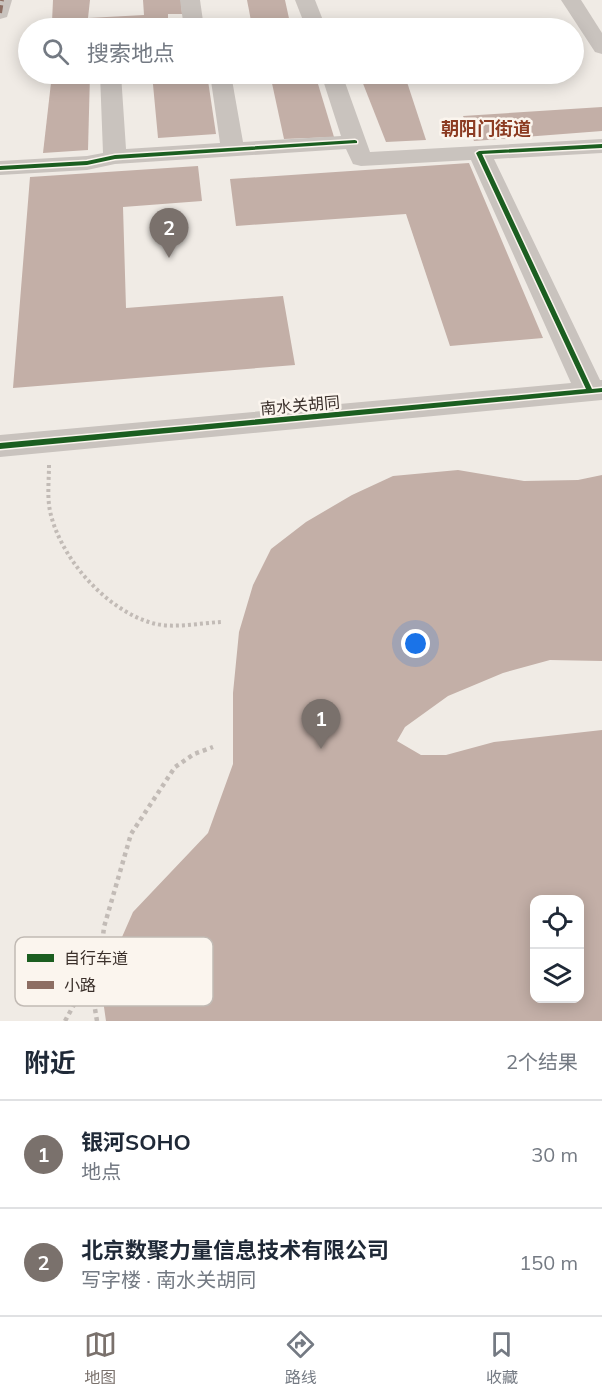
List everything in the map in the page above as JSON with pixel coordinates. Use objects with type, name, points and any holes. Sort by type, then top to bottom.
[{"type":"street","points":[[0,13],[2,0]]},
{"type":"street","points":[[190,0],[193,18]]},
{"type":"street","points":[[305,0],[312,18]]},
{"type":"street","points":[[571,0],[583,18]]},
{"type":"street","points":[[584,20],[602,48]]},
{"type":"street","points":[[111,84],[115,157]]},
{"type":"street","points":[[222,84],[233,151]]},
{"type":"street","points":[[335,84],[361,159],[602,146]]},
{"type":"street","points":[[0,168],[87,163],[115,157],[355,142]]},
{"type":"street","points":[[479,153],[596,390]]},
{"type":"street","name":"南水关胡同","points":[[0,446],[596,390]]},
{"type":"path","points":[[49,442],[51,513],[74,560],[101,594],[152,623],[221,622]]},
{"type":"path","points":[[103,937],[104,927],[131,834],[175,767],[194,754],[213,747]]},
{"type":"path","points":[[65,1021],[73,1006]]},
{"type":"path","points":[[96,1006],[96,1021]]},
{"type":"building","points":[[53,0],[90,0],[88,18],[52,18]]},
{"type":"building","points":[[143,0],[181,0],[182,14],[168,14],[168,18],[88,18],[144,15]]},
{"type":"building","points":[[247,0],[285,0],[289,18],[250,18]]},
{"type":"building","points":[[51,84],[90,84],[88,150],[43,153]]},
{"type":"building","points":[[153,84],[208,84],[216,134],[158,138]]},
{"type":"building","points":[[272,84],[318,84],[334,137],[284,139]]},
{"type":"building","points":[[363,84],[408,84],[426,140],[386,142]]},
{"type":"building","points":[[602,107],[602,131],[474,141],[463,116]]},
{"type":"building","points":[[469,163],[543,338],[450,346],[406,214],[236,226],[230,179]]},
{"type":"building","points":[[198,166],[202,201],[123,207],[126,308],[283,296],[295,365],[13,388],[30,177]]},
{"type":"building","points":[[458,470],[524,481],[578,480],[602,475],[602,661],[550,660],[503,673],[448,696],[405,727],[397,741],[421,755],[446,755],[494,742],[602,730],[602,1021],[106,1021],[104,1006],[213,1006],[213,937],[122,937],[133,912],[208,833],[233,764],[233,693],[239,632],[253,585],[271,549],[306,522],[352,495],[393,476]]},
{"type":"marked path","points":[[0,13],[2,0]]},
{"type":"cycle path","points":[[0,168],[87,163],[115,157],[355,142]]},
{"type":"cycle path","points":[[590,391],[479,153],[602,146]]},
{"type":"cycle path","points":[[0,446],[602,390]]},
{"type":"place","name":"北京数聚力量信息技术有限公司","points":[[169,258]]},
{"type":"place","name":"银河SOHO","points":[[321,749]]},
{"type":"district","name":"朝阳门街道","points":[[486,128]]}]
